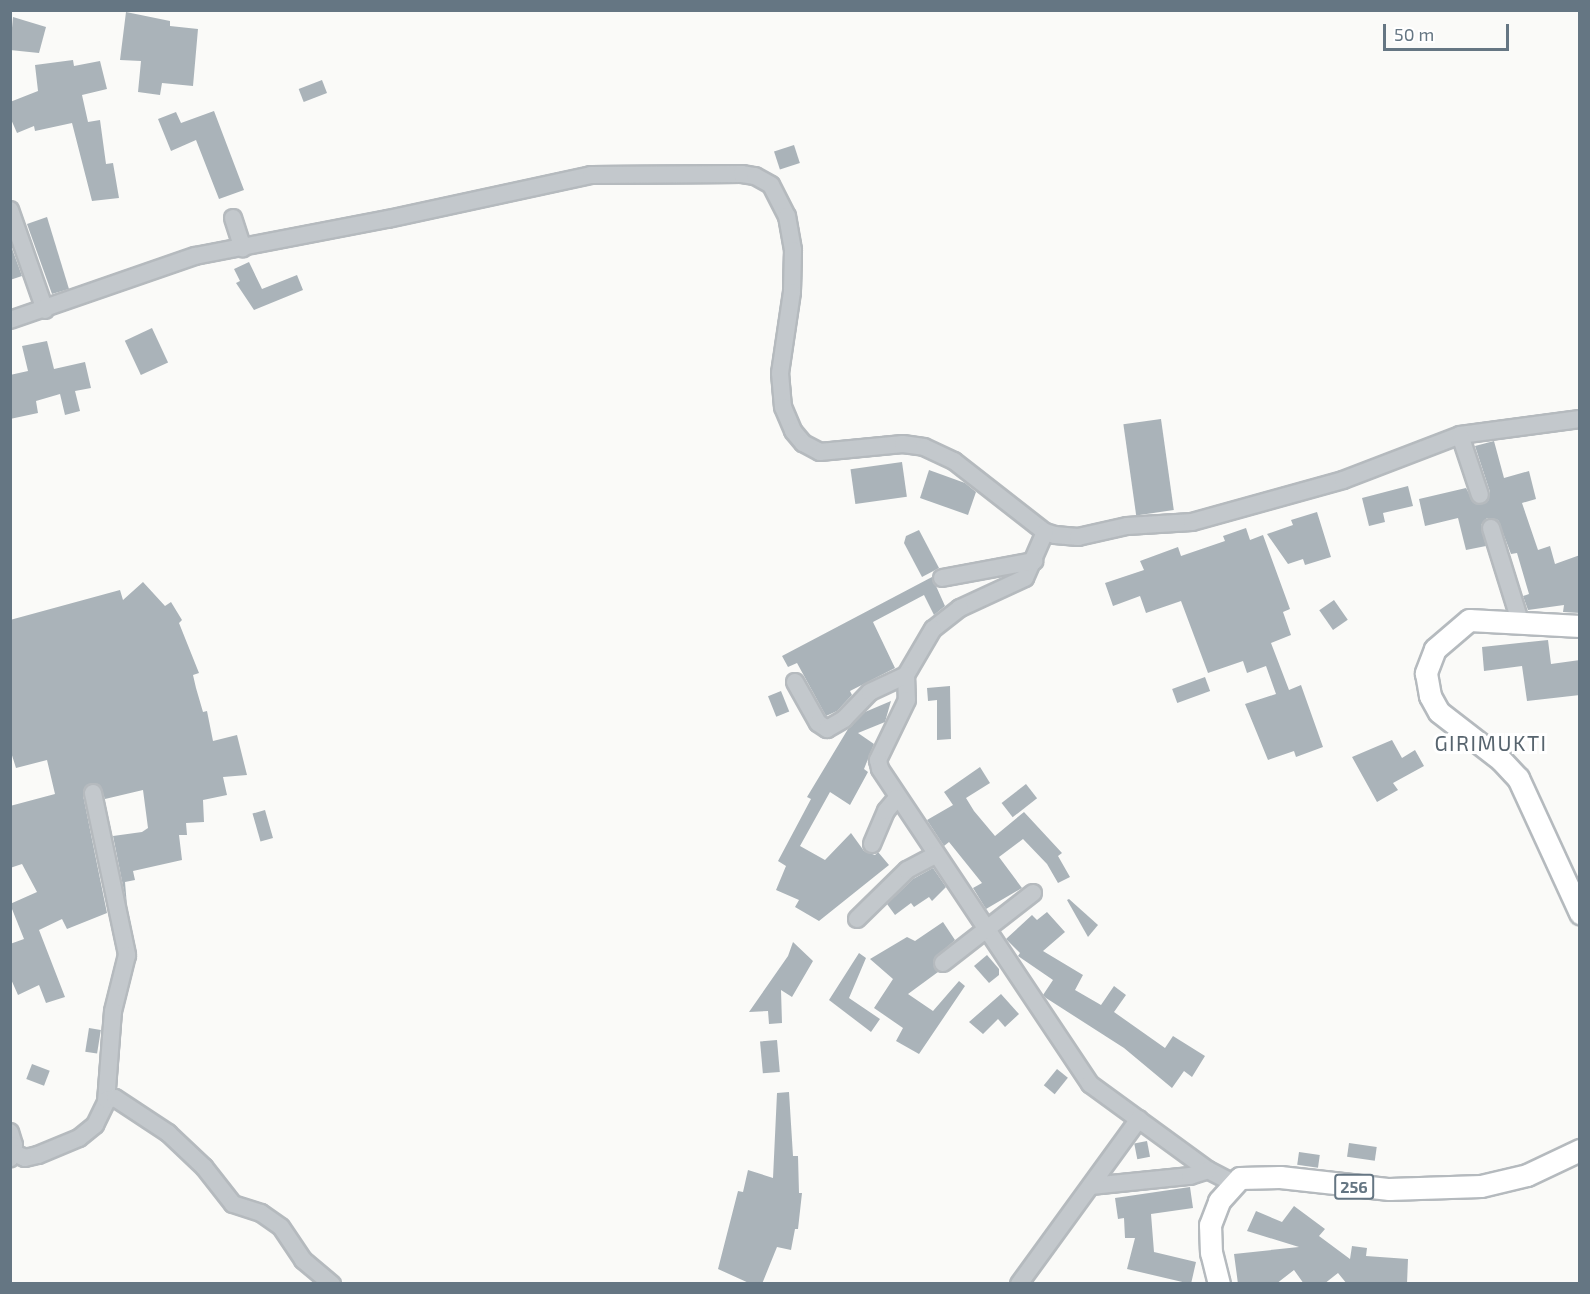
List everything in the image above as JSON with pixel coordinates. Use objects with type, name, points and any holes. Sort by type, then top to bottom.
[{"type":"main road","points":[[1580,626],[1475,618],[1463,623],[1436,650],[1428,664],[1426,683],[1439,712],[1501,760],[1518,778],[1580,913]]},
{"type":"main road","name":"256","points":[[1232,1182],[1247,1176],[1364,1188],[1481,1186],[1527,1175],[1580,1150]]},
{"type":"main road","points":[[1219,1284],[1211,1253],[1210,1225],[1232,1182]]},
{"type":"street","points":[[10,320],[45,310],[175,261],[591,175],[755,176],[771,185],[783,203],[793,250],[792,292],[780,373],[783,407],[793,431],[803,443],[820,452],[903,444],[924,447],[954,461],[1046,532],[1066,538],[1127,526],[1192,522],[1342,480],[1460,435],[1580,419]]},
{"type":"street","points":[[10,210],[45,310]]},
{"type":"street","points":[[233,218],[243,248]]},
{"type":"street","points":[[1460,435],[1480,495]]},
{"type":"street","points":[[1491,528],[1520,621]]},
{"type":"street","points":[[795,682],[818,723],[827,729],[844,719],[870,692],[906,675],[944,618],[1025,578],[1035,561],[1046,532]]},
{"type":"street","points":[[942,578],[1035,561]]},
{"type":"street","points":[[906,675],[907,700],[878,760],[897,798],[1090,1084],[1208,1170],[1232,1182]]},
{"type":"street","points":[[10,1132],[12,1155],[25,1158],[38,1155],[79,1138],[95,1125],[106,1102],[113,1011],[127,955],[93,793]]},
{"type":"street","points":[[872,844],[886,811],[897,798]]},
{"type":"street","points":[[857,919],[907,870],[935,855]]},
{"type":"street","points":[[943,963],[1033,893]]},
{"type":"street","points":[[106,1102],[115,1098],[168,1133],[204,1167],[230,1202],[272,1219],[303,1260],[332,1284]]},
{"type":"street","points":[[1019,1284],[1139,1119]]},
{"type":"street","points":[[1091,1186],[1190,1176],[1208,1170]]},
{"type":"building","points":[[126,12],[170,21],[170,26],[198,29],[193,86],[162,83],[160,95],[138,92],[141,61],[120,60]]},
{"type":"building","points":[[13,17],[46,27],[39,53],[10,50]]},
{"type":"building","points":[[73,60],[74,66],[100,61],[107,89],[82,95],[88,122],[100,120],[106,164],[113,163],[119,198],[92,201],[72,123],[35,131],[34,126],[17,133],[10,117],[10,102],[38,91],[35,65]]},
{"type":"building","points":[[322,80],[327,93],[304,102],[299,89]]},
{"type":"building","points":[[214,111],[244,190],[219,199],[196,140],[171,151],[158,119],[176,112],[181,123]]},
{"type":"building","points":[[794,145],[800,163],[780,170],[774,151]]},
{"type":"building","points":[[47,217],[69,289],[52,294],[27,224]]},
{"type":"building","points":[[10,243],[22,276],[10,280]]},
{"type":"building","points":[[249,262],[262,289],[297,275],[303,290],[254,310],[236,283],[240,281],[234,269]]},
{"type":"building","points":[[152,328],[168,362],[141,375],[125,341]]},
{"type":"building","points":[[47,341],[54,369],[85,362],[91,388],[75,391],[80,411],[65,415],[60,394],[36,401],[38,413],[10,419],[10,375],[28,371],[22,346]]},
{"type":"building","points":[[1161,419],[1174,510],[1136,515],[1123,424]]},
{"type":"building","points":[[1494,441],[1504,478],[1529,471],[1536,499],[1522,503],[1538,550],[1550,546],[1555,564],[1580,555],[1580,613],[1563,612],[1564,605],[1528,610],[1523,596],[1529,594],[1517,553],[1511,554],[1498,520],[1487,518],[1481,525],[1486,546],[1466,550],[1458,518],[1425,526],[1419,499],[1466,488],[1474,503],[1488,501],[1490,492],[1475,446]]},
{"type":"building","points":[[902,462],[907,497],[855,504],[851,469]]},
{"type":"building","points":[[929,470],[965,483],[976,492],[968,515],[920,498]]},
{"type":"building","points":[[1408,486],[1413,506],[1383,513],[1385,522],[1369,526],[1362,498]]},
{"type":"building","points":[[1317,512],[1331,557],[1305,565],[1303,559],[1288,564],[1267,534],[1293,525],[1291,520]]},
{"type":"building","points":[[1246,528],[1250,540],[1263,535],[1290,609],[1283,612],[1291,635],[1271,643],[1289,690],[1301,685],[1323,747],[1296,757],[1294,751],[1268,760],[1245,704],[1276,694],[1266,666],[1247,673],[1243,661],[1208,673],[1181,601],[1146,613],[1140,596],[1113,606],[1105,583],[1144,570],[1140,561],[1178,547],[1181,556],[1225,541],[1223,536]]},
{"type":"building","points":[[919,530],[939,568],[922,577],[904,543],[906,536]]},
{"type":"building","points":[[932,577],[945,606],[934,615],[924,595],[873,622],[895,668],[850,691],[852,695],[837,711],[826,716],[797,663],[788,667],[782,656]]},
{"type":"building","points":[[143,582],[165,606],[171,602],[182,620],[179,623],[199,673],[193,675],[203,712],[207,711],[213,741],[237,735],[247,775],[223,777],[227,795],[203,800],[204,822],[186,823],[187,835],[179,835],[182,860],[133,871],[135,880],[125,882],[127,906],[113,836],[142,832],[148,828],[143,790],[105,799],[100,786],[86,786],[83,795],[107,913],[67,929],[62,919],[39,930],[65,997],[46,1003],[39,985],[18,995],[10,977],[10,944],[24,939],[10,904],[37,892],[22,864],[10,868],[10,806],[55,794],[47,760],[16,768],[10,749],[10,620],[120,590],[123,600]]},
{"type":"building","points":[[1334,600],[1348,620],[1333,630],[1319,610]]},
{"type":"building","points":[[1548,640],[1551,664],[1580,660],[1580,695],[1527,701],[1522,666],[1484,671],[1482,647]]},
{"type":"building","points":[[1205,677],[1210,691],[1177,703],[1172,689]]},
{"type":"building","points":[[950,686],[951,739],[937,740],[937,700],[928,701],[927,688]]},
{"type":"building","points":[[781,691],[789,711],[776,717],[768,696]]},
{"type":"building","points":[[891,701],[885,722],[858,733],[874,744],[864,769],[868,772],[850,805],[830,792],[800,846],[825,860],[851,833],[864,851],[875,855],[878,852],[889,865],[819,921],[795,907],[799,900],[776,890],[786,866],[778,861],[811,799],[807,797],[848,729],[865,712]]},
{"type":"building","points":[[1392,740],[1402,758],[1415,750],[1424,766],[1393,783],[1398,790],[1377,802],[1352,757]]},
{"type":"building","points":[[980,767],[990,783],[966,798],[974,811],[995,836],[1024,812],[1062,853],[1058,856],[1070,877],[1058,883],[1047,864],[1023,839],[999,857],[1022,888],[986,909],[973,888],[982,883],[949,842],[944,846],[927,820],[953,805],[944,792]]},
{"type":"building","points":[[1026,784],[1037,798],[1013,817],[1002,803]]},
{"type":"building","points":[[265,810],[273,838],[260,841],[253,814]]},
{"type":"building","points":[[933,868],[946,887],[932,901],[929,897],[914,907],[911,903],[895,915],[887,904],[913,879]]},
{"type":"building","points":[[1069,899],[1098,925],[1088,937],[1067,900]]},
{"type":"building","points":[[1047,912],[1065,932],[1043,951],[1083,975],[1075,990],[1101,1005],[1114,986],[1126,995],[1114,1012],[1165,1048],[1173,1036],[1205,1056],[1192,1077],[1184,1071],[1172,1088],[1124,1048],[1043,995],[1053,980],[1018,956],[1020,953],[1006,939],[1032,915],[1037,920]]},
{"type":"building","points":[[943,922],[955,940],[934,959],[938,972],[908,994],[933,1011],[959,981],[965,986],[919,1054],[896,1041],[903,1028],[874,1008],[893,979],[870,959],[907,937],[915,941]]},
{"type":"building","points":[[793,942],[813,961],[792,997],[781,990],[782,1023],[769,1024],[768,1011],[749,1012],[788,956]]},
{"type":"building","points":[[859,953],[866,958],[849,998],[880,1019],[871,1032],[829,1000]]},
{"type":"building","points":[[987,955],[999,969],[999,975],[989,983],[974,966]]},
{"type":"building","points":[[1001,994],[1019,1014],[1005,1027],[998,1019],[983,1034],[969,1022]]},
{"type":"building","points":[[89,1028],[101,1030],[97,1054],[85,1052]]},
{"type":"building","points":[[777,1040],[780,1072],[763,1073],[760,1041]]},
{"type":"building","points":[[32,1064],[50,1071],[44,1086],[26,1079]]},
{"type":"building","points":[[1057,1069],[1068,1078],[1055,1094],[1044,1085]]},
{"type":"building","points":[[789,1092],[793,1156],[798,1156],[799,1193],[802,1193],[798,1229],[795,1229],[791,1250],[777,1247],[762,1284],[751,1284],[718,1269],[738,1191],[743,1192],[748,1170],[773,1178],[777,1093]]},
{"type":"building","points":[[1147,1141],[1150,1157],[1137,1159],[1134,1143]]},
{"type":"building","points":[[1349,1143],[1377,1147],[1375,1161],[1347,1157]]},
{"type":"building","points":[[1299,1152],[1320,1155],[1318,1168],[1297,1165]]},
{"type":"building","points":[[1190,1187],[1193,1208],[1151,1214],[1154,1252],[1196,1262],[1191,1284],[1127,1269],[1135,1238],[1125,1238],[1124,1218],[1118,1219],[1115,1198]]},
{"type":"building","points":[[1294,1206],[1325,1229],[1319,1236],[1350,1259],[1352,1246],[1367,1248],[1366,1256],[1408,1259],[1407,1284],[1347,1284],[1338,1273],[1324,1284],[1304,1284],[1294,1270],[1276,1284],[1238,1284],[1234,1254],[1299,1247],[1247,1231],[1256,1211],[1282,1222]]},
{"type":"district","name":"GIRIMUKTI","points":[[1491,743]]}]
